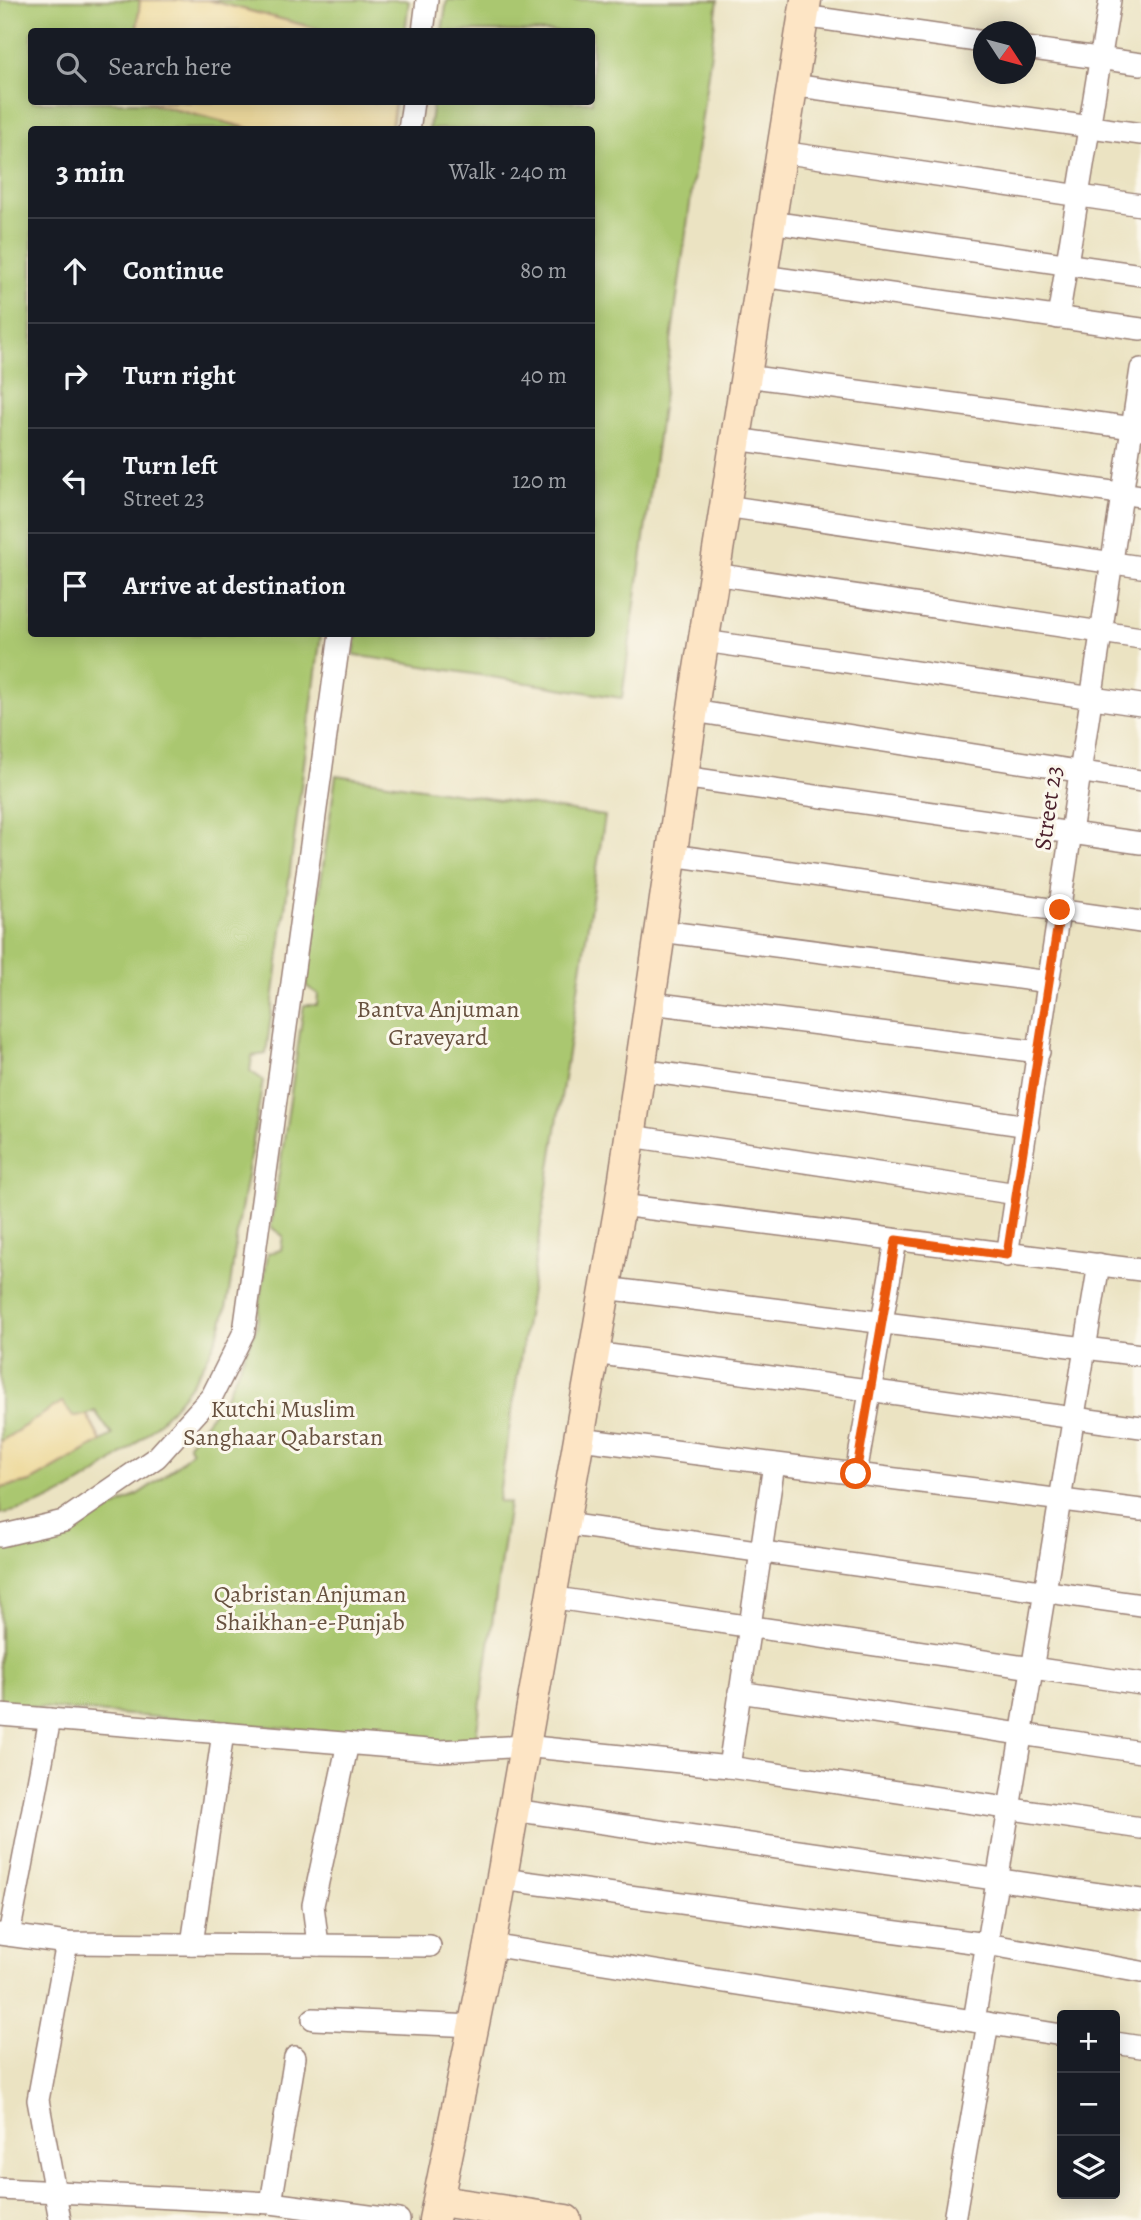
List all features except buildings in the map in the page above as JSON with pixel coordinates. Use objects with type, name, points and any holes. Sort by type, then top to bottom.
[{"type":"street","points":[[424,28],[427,0]]},
{"type":"street","points":[[1058,317],[1110,0]]},
{"type":"street","points":[[566,2220],[437,2211],[490,1945],[620,1205],[693,711],[804,8],[973,40]]},
{"type":"street","points":[[1036,49],[1141,64]]},
{"type":"street","points":[[792,85],[1141,134]]},
{"type":"street","points":[[410,126],[413,105]]},
{"type":"street","points":[[781,152],[1141,205]]},
{"type":"street","points":[[771,222],[1141,275]]},
{"type":"street","points":[[762,276],[1141,329]]},
{"type":"street","name":"Street 23","points":[[1007,1255],[1112,562],[1132,495],[1141,369]]},
{"type":"street","points":[[746,376],[1137,428]]},
{"type":"street","points":[[736,439],[1132,495]]},
{"type":"street","points":[[725,506],[1141,566]]},
{"type":"street","points":[[714,575],[1141,638]]},
{"type":"street","points":[[0,1536],[64,1521],[157,1457],[212,1396],[244,1332],[340,637]]},
{"type":"street","points":[[704,641],[1141,705]]},
{"type":"street","points":[[693,711],[1141,781]]},
{"type":"street","points":[[683,777],[1141,843]]},
{"type":"street","points":[[672,855],[1141,922]]},
{"type":"street","points":[[661,931],[1049,982]]},
{"type":"street","points":[[651,1003],[1038,1052]]},
{"type":"street","points":[[641,1070],[1028,1126]]},
{"type":"street","points":[[631,1136],[1017,1194]]},
{"type":"street","points":[[620,1205],[1141,1270]]},
{"type":"street","points":[[856,1474],[896,1240]]},
{"type":"street","points":[[954,2220],[981,2022],[987,1944],[1099,1264]]},
{"type":"street","points":[[605,1288],[1141,1355]]},
{"type":"street","points":[[594,1353],[1141,1427]]},
{"type":"street","points":[[580,1440],[1141,1510]]},
{"type":"street","points":[[729,1766],[774,1464]]},
{"type":"street","points":[[565,1524],[1141,1605]]},
{"type":"street","points":[[549,1598],[1141,1684]]},
{"type":"street","points":[[739,1692],[1141,1752]]},
{"type":"street","points":[[0,1715],[441,1751],[524,1746],[729,1766],[1141,1828]]},
{"type":"street","points":[[50,1719],[5,1934],[67,1943],[430,1945]]},
{"type":"street","points":[[192,1944],[223,1733]]},
{"type":"street","points":[[318,1945],[313,1905],[348,1743]]},
{"type":"street","points":[[513,1810],[1141,1900]]},
{"type":"street","points":[[502,1879],[987,1944],[1141,1972]]},
{"type":"street","points":[[60,2220],[38,2100],[67,1943]]},
{"type":"street","points":[[490,1945],[1057,2034]]},
{"type":"street","points":[[313,2019],[475,2026]]},
{"type":"street","points":[[1120,2044],[1141,2047]]},
{"type":"street","points":[[271,2203],[295,2057]]},
{"type":"street","points":[[0,2189],[271,2203],[399,2220]]},
{"type":"green space","points":[[0,0],[140,0],[137,28],[28,28],[28,105],[157,105],[240,126],[28,126],[28,637],[321,637],[266,1054],[252,1056],[250,1071],[263,1080],[229,1289],[221,1326],[213,1347],[190,1386],[144,1436],[83,1482],[44,1502],[0,1514],[0,1488],[30,1482],[112,1435],[95,1411],[82,1417],[73,1416],[62,1402],[0,1442]]},
{"type":"green space","points":[[208,0],[409,0],[406,28],[315,28]]},
{"type":"green space","points":[[447,0],[718,0],[622,698],[354,655],[357,637],[595,637],[595,126],[429,126],[433,105],[595,105],[595,28],[442,28]]},
{"type":"green space","points":[[336,775],[605,816],[498,1501],[509,1503],[475,1744],[0,1704],[0,1544],[51,1534],[78,1525],[128,1500],[173,1468],[192,1451],[188,1444],[226,1396],[256,1329],[268,1253],[281,1250],[283,1236],[271,1227],[304,1005],[317,1005],[318,994],[306,986]]},
{"type":"sand","points":[[140,0],[208,0],[315,28],[137,28]]},
{"type":"sand","points":[[157,105],[395,105],[392,126],[240,126]]},
{"type":"sand","points":[[62,1402],[73,1416],[87,1415],[101,1441],[30,1482],[0,1488],[0,1442]]},
{"type":"route","points":[[856,1474],[896,1240],[1007,1255],[1060,910]]},
{"type":"park label","name":"Bantva Anjuman Graveyard","points":[[438,1023]]},
{"type":"park label","name":"Kutchi Muslim Sanghaar Qabarstan","points":[[283,1423]]},
{"type":"park label","name":"Qabristan Anjuman Shaikhan-e-Punjab","points":[[310,1608]]}]
